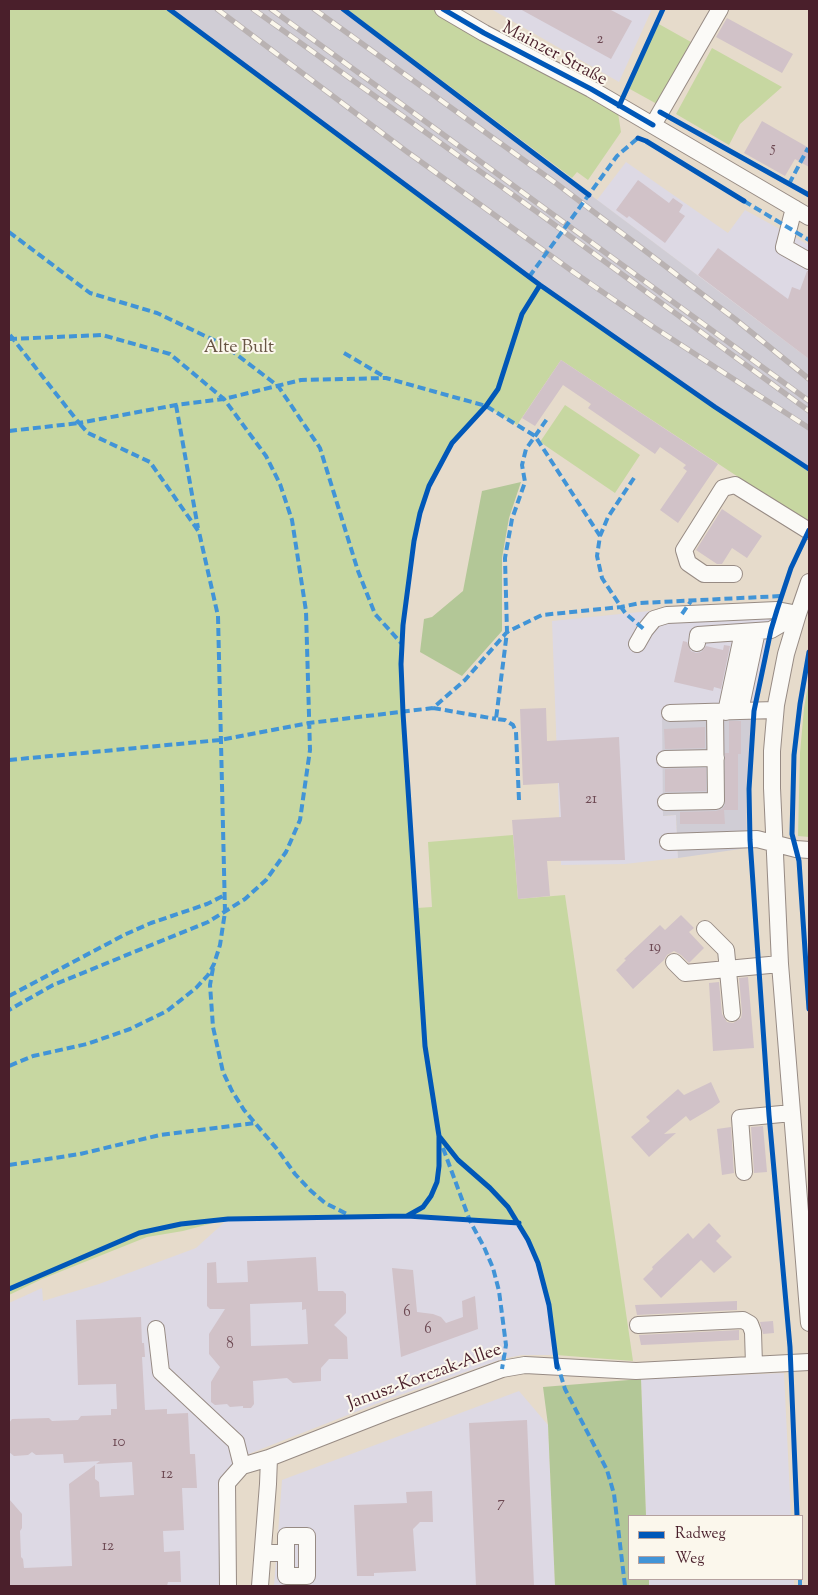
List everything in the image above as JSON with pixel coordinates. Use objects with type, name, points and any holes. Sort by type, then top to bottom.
[{"type":"street","name":"Mainzer Straße","points":[[443,9],[590,89],[809,217]]},
{"type":"street","points":[[653,125],[720,9]]},
{"type":"street","points":[[794,208],[784,248],[809,261]]},
{"type":"street","points":[[734,574],[704,574],[688,563],[684,550],[723,488],[735,485],[809,531]]},
{"type":"street","points":[[809,582],[786,654],[775,710],[772,751],[773,843],[780,964],[809,1323]]},
{"type":"street","points":[[637,644],[654,619],[667,615],[776,610],[798,614]]},
{"type":"street","points":[[666,802],[716,801],[716,758],[745,632],[734,612]]},
{"type":"street","points":[[697,643],[698,635],[771,630],[798,614]]},
{"type":"street","points":[[670,713],[775,710]]},
{"type":"street","points":[[665,759],[716,758]]},
{"type":"street","points":[[668,842],[757,839],[809,850]]},
{"type":"street","points":[[705,929],[726,950],[732,1013]]},
{"type":"street","points":[[674,962],[684,972],[780,964]]},
{"type":"street","points":[[744,1172],[740,1118],[792,1113]]},
{"type":"street","points":[[638,1325],[743,1320],[750,1324],[753,1332],[754,1365]]},
{"type":"street","points":[[156,1329],[161,1372],[236,1442],[242,1466],[227,1483],[228,1586]]},
{"type":"street","name":"Janusz-Korczak-Allee","points":[[242,1466],[269,1458],[388,1410],[502,1369],[525,1365],[636,1371],[809,1362]]},
{"type":"street","points":[[260,1586],[269,1458]]},
{"type":"street","points":[[263,1553],[286,1553]]},
{"type":"shaded area","points":[[169,9],[343,9],[809,359],[809,469],[715,407],[540,285]]},
{"type":"shaded area","points":[[491,9],[652,9],[619,82]]},
{"type":"shaded area","points":[[626,162],[728,233],[745,210],[809,245],[809,359],[597,200]]},
{"type":"shaded area","points":[[669,609],[772,613],[752,708],[663,770],[663,816],[676,815],[678,858],[625,864],[561,865],[552,621]]},
{"type":"shaded area","points":[[752,708],[746,789],[747,848],[678,858],[676,815],[663,816],[662,712]]},
{"type":"shaded area","points":[[407,1216],[519,1223],[538,1263],[549,1305],[556,1355],[522,1355],[502,1359],[386,1400],[241,1457],[220,1483],[220,1586],[9,1586],[9,1303],[42,1288],[43,1301],[99,1284],[196,1248],[228,1219]]},
{"type":"shaded area","points":[[784,1373],[791,1515],[646,1515],[641,1379]]},
{"type":"shaded area","points":[[519,1391],[548,1425],[555,1586],[274,1586],[282,1480]]},
{"type":"shaded area","points":[[649,1580],[794,1580],[794,1586],[649,1586]]},
{"type":"green space","name":"Alte Bult","points":[[9,9],[169,9],[539,286],[809,472],[808,523],[561,360],[517,425],[486,406],[466,427],[443,459],[429,486],[420,513],[414,541],[403,625],[401,664],[417,908],[432,907],[428,842],[513,835],[518,899],[565,895],[633,1361],[556,1355],[549,1305],[538,1263],[519,1223],[407,1216],[228,1219],[183,1231],[147,1237],[42,1279],[9,1295]]},
{"type":"green space","points":[[347,9],[434,9],[587,93],[618,113],[621,132],[588,180],[577,172],[572,178]]},
{"type":"green space","points":[[657,23],[691,42],[657,104],[628,88]]},
{"type":"green space","points":[[712,48],[782,87],[740,124],[729,145],[676,114]]},
{"type":"green space","points":[[565,405],[640,455],[615,493],[540,442]]},
{"type":"green space","points":[[521,482],[509,518],[502,558],[502,631],[462,676],[420,652],[424,619],[432,617],[463,591],[482,491]]},
{"type":"green space","points":[[809,680],[809,837],[798,836],[800,753],[804,708]]},
{"type":"green space","points":[[641,1379],[646,1515],[628,1515],[628,1580],[649,1580],[649,1586],[555,1586],[548,1425],[543,1387]]},
{"type":"building","points":[[520,9],[609,9],[632,21],[611,59]]},
{"type":"building","points":[[727,18],[793,54],[782,73],[716,37]]},
{"type":"building","points":[[762,121],[809,148],[809,167],[795,159],[785,176],[744,153]]},
{"type":"building","points":[[638,180],[669,203],[673,198],[683,205],[679,212],[685,216],[665,243],[629,216],[627,218],[616,210]]},
{"type":"building","points":[[718,248],[788,299],[792,287],[800,290],[807,271],[809,271],[809,359],[698,275]]},
{"type":"building","points":[[561,360],[718,464],[678,523],[660,510],[687,471],[683,468],[686,465],[660,447],[655,454],[588,408],[591,404],[563,385],[535,426],[522,418]]},
{"type":"building","points":[[722,509],[762,536],[747,558],[732,548],[722,564],[717,564],[696,550]]},
{"type":"building","points":[[683,641],[687,642],[691,651],[696,653],[701,652],[706,646],[723,650],[724,645],[730,646],[721,689],[714,687],[713,691],[674,682]]},
{"type":"building","points":[[546,708],[547,741],[619,737],[625,860],[547,861],[550,896],[518,899],[512,820],[561,817],[559,783],[523,785],[520,709]]},
{"type":"building","points":[[729,721],[741,721],[741,754],[738,754],[738,810],[724,810],[725,824],[680,824],[680,812],[716,811],[722,809],[725,805],[725,753],[729,753]]},
{"type":"building","points":[[705,727],[705,748],[665,749],[664,729]]},
{"type":"building","points":[[706,768],[706,791],[665,792],[665,769]]},
{"type":"building","points":[[681,915],[694,928],[689,932],[704,948],[689,963],[674,951],[667,955],[633,989],[616,970],[626,960],[624,959],[660,925],[665,930]]},
{"type":"building","points":[[748,977],[754,1048],[713,1051],[709,983],[719,982],[722,1014],[727,1022],[733,1023],[741,1018],[742,1013],[739,978]]},
{"type":"building","points":[[711,1082],[720,1102],[690,1121],[686,1116],[664,1134],[676,1133],[649,1157],[631,1137],[650,1121],[646,1117],[678,1089],[684,1095]]},
{"type":"building","points":[[763,1126],[767,1172],[754,1173],[751,1127]]},
{"type":"building","points":[[731,1127],[734,1173],[722,1175],[717,1129]]},
{"type":"building","points":[[709,1223],[721,1236],[716,1241],[732,1257],[714,1273],[701,1260],[661,1298],[643,1279],[653,1269],[652,1267],[688,1233],[693,1239]]},
{"type":"building","points":[[316,1257],[318,1291],[343,1291],[346,1294],[346,1313],[334,1325],[347,1337],[348,1359],[329,1359],[321,1368],[321,1381],[293,1383],[287,1378],[253,1381],[254,1404],[251,1408],[243,1408],[243,1406],[230,1407],[227,1404],[215,1405],[211,1402],[211,1382],[220,1367],[209,1354],[209,1334],[225,1309],[210,1309],[207,1306],[207,1263],[216,1262],[217,1283],[248,1282],[247,1261]],"holes":[[[302,1302],[302,1310],[306,1309],[308,1344],[251,1346],[250,1304]]]},
{"type":"building","points":[[392,1268],[413,1270],[417,1312],[441,1317],[446,1323],[463,1317],[462,1301],[475,1296],[478,1329],[401,1357]]},
{"type":"building","points":[[737,1301],[737,1310],[637,1315],[635,1305]]},
{"type":"building","points":[[141,1317],[142,1343],[144,1343],[145,1357],[142,1357],[145,1410],[167,1409],[167,1414],[188,1413],[190,1454],[195,1454],[197,1488],[182,1488],[184,1530],[163,1531],[164,1552],[180,1551],[181,1582],[168,1582],[167,1586],[9,1586],[9,1499],[22,1514],[22,1528],[20,1531],[21,1557],[24,1568],[72,1566],[69,1484],[95,1465],[95,1479],[99,1482],[100,1497],[134,1495],[132,1462],[64,1463],[63,1454],[36,1455],[32,1452],[28,1455],[14,1456],[9,1452],[9,1423],[12,1419],[49,1418],[52,1421],[78,1420],[81,1416],[111,1415],[111,1409],[117,1409],[116,1384],[78,1385],[76,1320]]},
{"type":"building","points":[[773,1321],[774,1333],[763,1334],[760,1322]]},
{"type":"building","points":[[739,1330],[739,1340],[664,1344],[641,1345],[639,1335]]},
{"type":"building","points":[[527,1420],[534,1586],[476,1586],[469,1423]]},
{"type":"building","points":[[432,1491],[433,1522],[420,1522],[413,1529],[416,1571],[374,1573],[374,1576],[357,1576],[354,1505],[407,1503],[406,1492]]},
{"type":"railway","points":[[217,9],[406,151],[572,271],[655,328],[809,428]]},
{"type":"railway","points":[[253,9],[537,212],[809,411]]},
{"type":"railway","points":[[271,9],[809,401]]},
{"type":"railway","points":[[314,9],[557,184],[735,319],[809,379]]},
{"type":"marked path","points":[[529,277],[617,156],[638,138]]},
{"type":"marked path","points":[[789,184],[808,148]]},
{"type":"marked path","points":[[744,201],[809,240]]},
{"type":"marked path","points":[[9,232],[90,293],[157,313],[224,345],[278,386],[320,448],[358,571],[375,614],[402,644]]},
{"type":"marked path","points":[[10,335],[79,423],[176,405],[224,399],[301,380],[386,378],[486,406],[535,436],[600,536]]},
{"type":"marked path","points":[[9,339],[102,335],[170,354],[224,399],[266,456],[280,484],[292,520],[306,611],[310,750],[300,820],[286,852],[266,880],[245,899],[208,922],[53,985],[9,1010]]},
{"type":"marked path","points":[[344,353],[385,377]]},
{"type":"marked path","points":[[176,405],[198,528]]},
{"type":"marked path","points":[[519,800],[516,732],[513,725],[505,720],[496,719],[507,632],[505,558],[512,519],[525,482],[522,465],[526,449],[547,419]]},
{"type":"marked path","points":[[9,431],[79,423],[88,433],[150,462],[199,532],[218,616],[225,912],[220,945],[208,975],[196,988],[167,1011],[130,1029],[87,1044],[33,1056],[9,1066]]},
{"type":"marked path","points":[[634,478],[608,517],[600,536],[597,556],[602,578],[626,614],[645,630]]},
{"type":"marked path","points":[[9,760],[220,740],[309,723],[433,708],[465,680],[507,632],[542,615],[621,607],[640,603],[782,596]]},
{"type":"marked path","points":[[682,614],[691,601]]},
{"type":"marked path","points":[[433,708],[496,719]]},
{"type":"marked path","points":[[9,996],[124,935],[151,923],[207,904],[225,895]]},
{"type":"marked path","points":[[213,968],[210,985],[213,1027],[223,1072],[232,1091],[244,1110],[277,1149],[295,1174],[325,1203],[347,1214]]},
{"type":"marked path","points":[[9,1165],[80,1154],[160,1135],[255,1123]]},
{"type":"marked path","points":[[443,1148],[470,1221],[493,1268],[499,1291],[506,1345],[502,1369]]},
{"type":"marked path","points":[[557,1363],[565,1389],[607,1470],[614,1494],[625,1586]]},
{"type":"marked path","points":[[800,1580],[800,1586]]},
{"type":"cycle path","points":[[169,9],[540,285],[715,407],[809,469]]},
{"type":"cycle path","points":[[343,9],[589,195]]},
{"type":"cycle path","points":[[443,9],[484,33],[591,89],[653,125]]},
{"type":"cycle path","points":[[619,106],[663,9]]},
{"type":"cycle path","points":[[660,112],[809,195]]},
{"type":"cycle path","points":[[638,138],[646,141],[744,201]]},
{"type":"cycle path","points":[[407,1216],[423,1207],[431,1196],[437,1182],[439,1166],[439,1136],[425,1046],[401,664],[403,625],[414,541],[420,513],[429,486],[452,443],[486,406],[498,389],[522,314],[540,285]]},
{"type":"cycle path","points":[[797,1515],[790,1347],[769,1115],[750,840],[749,789],[754,711],[771,630],[791,568],[809,530]]},
{"type":"cycle path","points":[[809,652],[794,755],[792,834],[799,861],[809,1009]]},
{"type":"cycle path","points":[[439,1136],[458,1160],[490,1188],[508,1207],[528,1240],[538,1263],[549,1305],[557,1367]]},
{"type":"cycle path","points":[[9,1289],[139,1233],[181,1224],[228,1219],[407,1216],[519,1223]]}]
